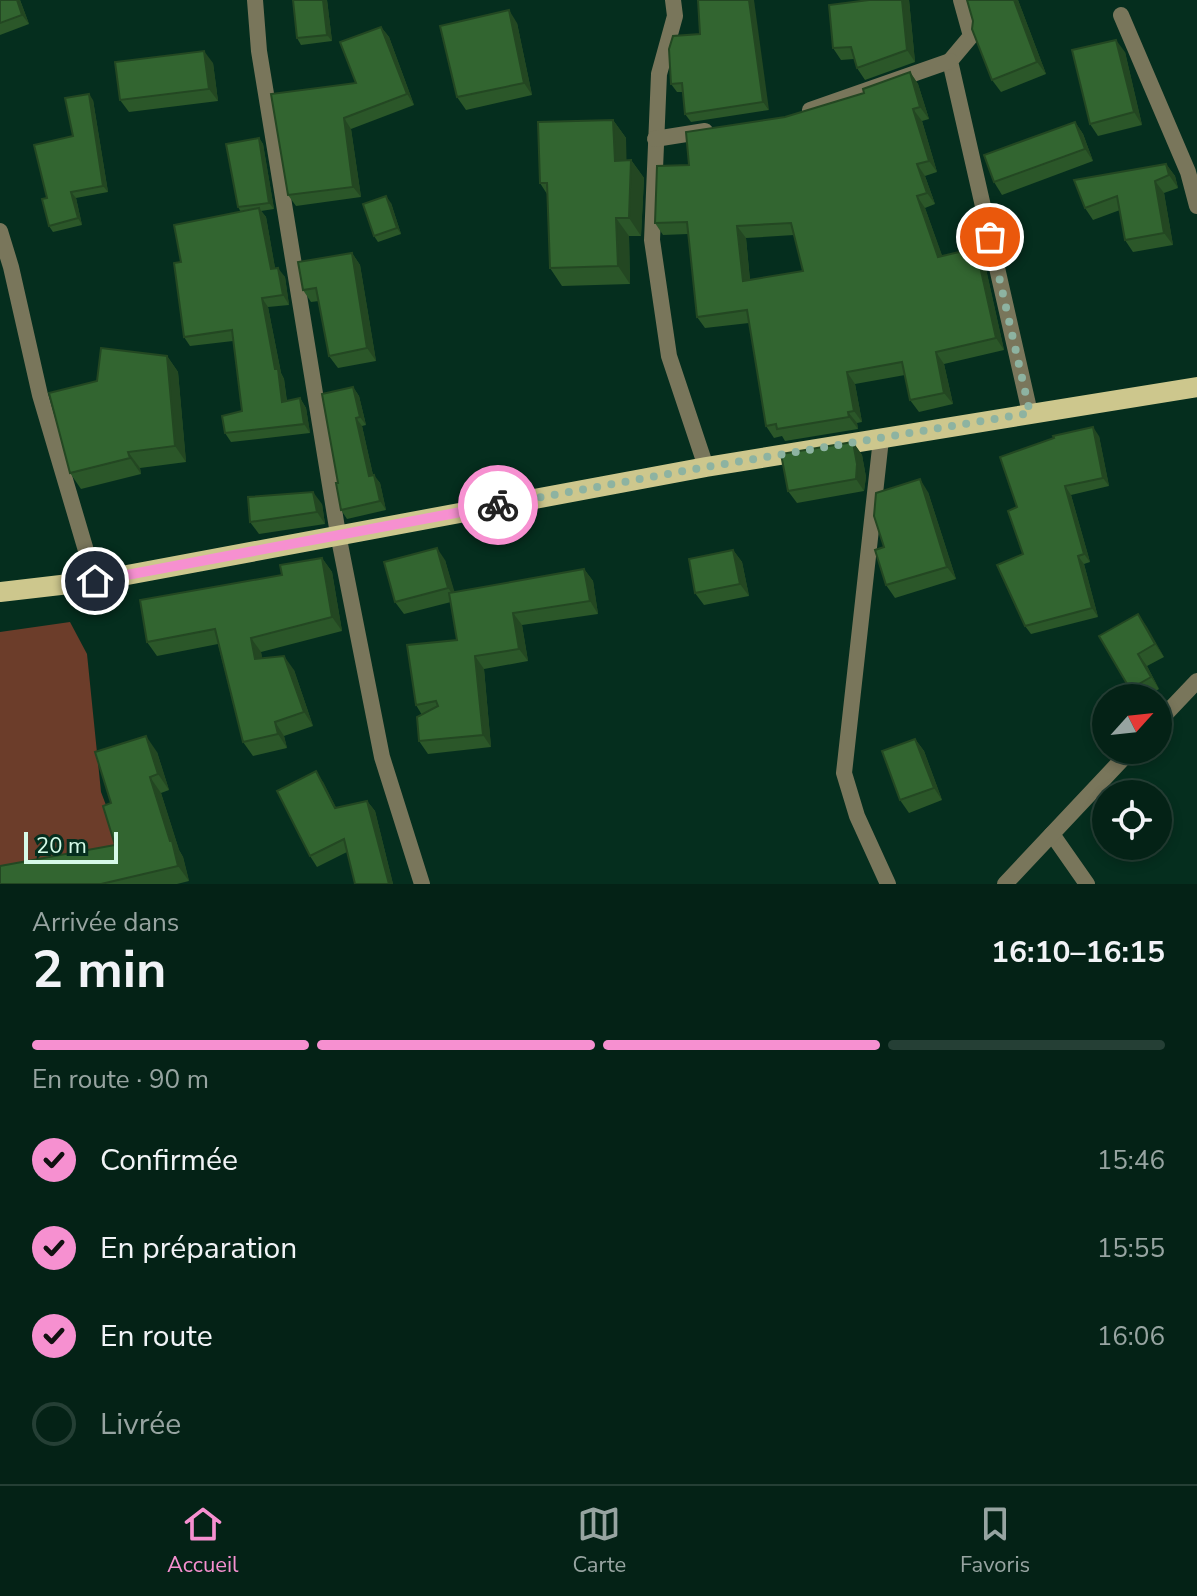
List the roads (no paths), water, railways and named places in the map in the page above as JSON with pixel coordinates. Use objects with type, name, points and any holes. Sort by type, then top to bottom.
[{"type":"main road","points":[[0,592],[95,581],[706,467],[1197,387]]},
{"type":"street","points":[[255,0],[259,51],[338,534],[382,757],[422,884]]},
{"type":"street","points":[[673,0],[675,16],[659,74],[652,240],[669,356],[706,467]]},
{"type":"street","points":[[790,118],[950,61],[971,36],[961,0]]},
{"type":"street","points":[[1121,15],[1188,172],[1197,206]]},
{"type":"street","points":[[950,61],[1030,413]]},
{"type":"street","points":[[655,139],[715,129]]},
{"type":"street","points":[[0,231],[40,395],[95,581]]},
{"type":"street","points":[[881,439],[844,773],[857,816],[888,884]]},
{"type":"street","points":[[1172,707],[1197,681]]},
{"type":"street","points":[[1005,884],[1118,764]]},
{"type":"street","points":[[1052,834],[1087,884]]}]
